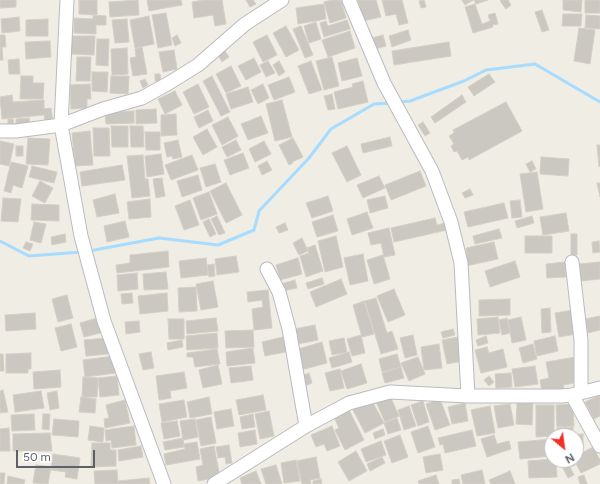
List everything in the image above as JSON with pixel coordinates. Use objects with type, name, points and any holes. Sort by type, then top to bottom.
[{"type":"street","points":[[67,0],[61,125],[81,236],[104,321],[164,484]]},
{"type":"street","points":[[0,131],[16,131],[61,125],[103,109],[142,98],[198,65],[245,24],[282,0]]},
{"type":"street","points":[[350,0],[384,83],[432,171],[451,222],[461,263],[468,396]]},
{"type":"street","points":[[572,262],[581,340],[576,394],[600,446]]},
{"type":"street","points":[[267,269],[279,292],[289,330],[306,426]]},
{"type":"street","points":[[214,484],[306,426],[350,403],[390,392],[468,396],[576,394],[600,388]]},
{"type":"building","points":[[0,0],[16,0],[16,7],[0,8]]},
{"type":"building","points":[[79,0],[97,0],[97,15],[79,14]]},
{"type":"building","points":[[138,0],[139,15],[110,17],[109,2]]},
{"type":"building","points":[[147,0],[181,0],[182,5],[149,11]]},
{"type":"building","points":[[222,0],[226,24],[215,26],[213,15],[194,18],[192,2]]},
{"type":"building","points":[[246,0],[253,0],[256,4],[250,7]]},
{"type":"building","points":[[341,0],[346,18],[330,23],[324,2]]},
{"type":"building","points":[[358,0],[376,0],[381,17],[363,21]]},
{"type":"building","points":[[382,0],[402,0],[408,23],[399,25],[396,14],[386,16]]},
{"type":"building","points":[[424,0],[426,7],[421,8],[419,1]]},
{"type":"building","points":[[462,0],[473,0],[465,5]]},
{"type":"building","points":[[474,0],[488,0],[476,4]]},
{"type":"building","points":[[508,0],[511,5],[506,9],[500,1]]},
{"type":"building","points":[[563,0],[582,0],[581,12],[563,10]]},
{"type":"building","points":[[585,0],[600,0],[600,13],[585,13]]},
{"type":"building","points":[[324,4],[326,19],[298,24],[296,8]]},
{"type":"building","points":[[475,4],[482,24],[490,21],[488,15],[495,13],[498,24],[473,33],[465,7]]},
{"type":"building","points":[[542,10],[549,30],[542,32],[535,12]]},
{"type":"building","points":[[166,13],[172,45],[158,48],[152,15]]},
{"type":"building","points":[[563,14],[582,14],[581,26],[562,26]]},
{"type":"building","points":[[93,15],[106,16],[106,25],[96,25],[96,34],[74,33],[74,18],[93,19]]},
{"type":"building","points":[[586,15],[600,16],[600,29],[585,28]]},
{"type":"building","points":[[149,16],[154,44],[135,48],[130,20]]},
{"type":"building","points":[[19,17],[20,31],[2,33],[1,19]]},
{"type":"building","points":[[48,19],[48,36],[26,36],[26,20]]},
{"type":"building","points":[[127,19],[129,42],[115,43],[112,20]]},
{"type":"building","points":[[347,20],[350,29],[324,37],[320,23],[326,21],[328,26]]},
{"type":"building","points":[[316,22],[321,39],[309,43],[304,26]]},
{"type":"building","points":[[286,26],[299,50],[286,57],[273,33]]},
{"type":"building","points":[[301,26],[313,55],[305,58],[293,29]]},
{"type":"building","points":[[579,28],[595,30],[590,64],[574,61]]},
{"type":"building","points":[[408,30],[411,40],[392,47],[389,36]]},
{"type":"building","points":[[350,31],[355,48],[328,57],[322,40]]},
{"type":"building","points":[[0,35],[5,35],[6,47],[2,47],[3,60],[0,60]]},
{"type":"building","points":[[177,35],[181,43],[175,46],[172,38]]},
{"type":"building","points":[[267,35],[277,55],[263,62],[253,42]]},
{"type":"building","points":[[383,35],[386,46],[375,49],[372,38]]},
{"type":"building","points":[[71,36],[95,36],[94,55],[70,54]]},
{"type":"building","points":[[97,39],[109,39],[108,66],[96,65]]},
{"type":"building","points":[[50,41],[51,57],[26,59],[25,42]]},
{"type":"building","points":[[449,42],[451,56],[394,65],[392,51]]},
{"type":"building","points":[[142,47],[147,74],[133,76],[130,58],[136,57],[135,49]]},
{"type":"building","points":[[127,48],[128,74],[112,75],[111,49]]},
{"type":"building","points":[[174,50],[177,69],[163,72],[159,52]]},
{"type":"building","points":[[225,51],[229,57],[222,62],[218,55]]},
{"type":"building","points":[[77,57],[91,57],[90,81],[76,81]]},
{"type":"building","points":[[332,57],[339,86],[324,90],[316,61]]},
{"type":"building","points":[[254,58],[261,72],[246,80],[238,66]]},
{"type":"building","points":[[357,58],[362,76],[342,81],[338,63]]},
{"type":"building","points":[[19,59],[20,74],[9,74],[8,60]]},
{"type":"building","points":[[268,61],[275,73],[266,77],[260,65]]},
{"type":"building","points":[[279,61],[285,72],[279,76],[273,65]]},
{"type":"building","points":[[311,61],[322,90],[309,94],[298,66]]},
{"type":"building","points":[[231,66],[241,86],[226,93],[216,74]]},
{"type":"building","points":[[92,72],[108,72],[107,92],[92,91]]},
{"type":"building","points":[[155,74],[160,74],[161,81],[155,81]]},
{"type":"building","points":[[489,74],[495,82],[474,96],[468,87]]},
{"type":"building","points":[[21,76],[33,76],[33,83],[44,83],[43,99],[20,99]]},
{"type":"building","points":[[111,76],[129,76],[128,94],[110,93]]},
{"type":"building","points":[[212,76],[230,112],[221,116],[203,81]]},
{"type":"building","points":[[289,77],[295,92],[274,100],[268,85]]},
{"type":"building","points":[[145,79],[148,85],[143,88],[140,81]]},
{"type":"building","points":[[363,81],[368,102],[338,109],[334,92],[353,87],[352,84]]},
{"type":"building","points":[[90,84],[91,99],[87,99],[87,108],[71,109],[70,85]]},
{"type":"building","points":[[198,84],[209,107],[194,114],[183,92]]},
{"type":"building","points":[[263,84],[269,98],[258,104],[251,90]]},
{"type":"building","points":[[248,87],[253,102],[231,109],[226,94]]},
{"type":"building","points":[[175,91],[182,105],[165,114],[158,99]]},
{"type":"building","points":[[332,94],[335,109],[328,110],[324,96]]},
{"type":"building","points":[[12,95],[13,102],[44,100],[44,109],[51,108],[53,121],[45,122],[44,115],[2,119],[0,97]]},
{"type":"building","points":[[462,95],[466,102],[435,123],[431,117]]},
{"type":"building","points":[[282,100],[292,137],[275,141],[266,104]]},
{"type":"building","points":[[506,102],[522,131],[469,160],[468,157],[462,160],[457,151],[454,152],[451,146],[454,144],[449,136],[454,133],[453,130]]},
{"type":"building","points":[[156,109],[157,123],[136,124],[136,110]]},
{"type":"building","points":[[208,110],[213,121],[199,128],[194,117]]},
{"type":"building","points":[[134,111],[134,123],[106,124],[105,112]]},
{"type":"building","points":[[176,114],[177,135],[161,136],[161,115]]},
{"type":"building","points":[[261,116],[268,133],[248,140],[241,124]]},
{"type":"building","points":[[228,117],[238,136],[222,145],[212,125]]},
{"type":"building","points":[[29,118],[30,125],[16,126],[16,119]]},
{"type":"building","points":[[8,119],[13,119],[14,124],[8,124]]},
{"type":"building","points":[[423,122],[430,133],[425,136],[418,125]]},
{"type":"building","points":[[111,126],[128,126],[128,147],[112,147]]},
{"type":"building","points":[[130,126],[143,126],[144,147],[131,147]]},
{"type":"building","points":[[93,128],[109,128],[110,156],[94,156]]},
{"type":"building","points":[[207,129],[217,147],[203,155],[193,137]]},
{"type":"building","points":[[90,131],[93,165],[75,166],[72,133]]},
{"type":"building","points":[[145,132],[160,132],[160,150],[146,150]]},
{"type":"building","points":[[390,137],[392,146],[363,153],[361,144]]},
{"type":"building","points":[[28,138],[50,139],[48,165],[26,164]]},
{"type":"building","points":[[293,138],[303,157],[289,165],[279,145]]},
{"type":"building","points":[[178,140],[182,157],[173,159],[172,156],[167,157],[164,143]]},
{"type":"building","points":[[236,140],[241,150],[227,157],[222,147]]},
{"type":"building","points":[[0,141],[14,144],[9,166],[0,164]]},
{"type":"building","points":[[264,141],[271,154],[255,162],[249,149]]},
{"type":"building","points":[[597,145],[600,145],[599,167]]},
{"type":"building","points":[[16,146],[23,146],[23,156],[16,156]]},
{"type":"building","points":[[347,146],[361,175],[347,182],[332,153]]},
{"type":"building","points":[[243,153],[249,168],[230,175],[224,160]]},
{"type":"building","points":[[161,154],[164,174],[147,177],[145,156]]},
{"type":"building","points":[[143,155],[145,179],[148,179],[150,196],[132,198],[127,156]]},
{"type":"building","points":[[192,155],[198,170],[171,180],[165,165]]},
{"type":"building","points":[[541,157],[569,159],[568,176],[540,174]]},
{"type":"building","points":[[267,161],[272,170],[262,175],[258,166]]},
{"type":"building","points":[[532,161],[536,169],[530,172],[526,164]]},
{"type":"building","points":[[11,162],[28,166],[22,188],[13,185],[11,193],[4,191]]},
{"type":"building","points":[[215,164],[221,182],[206,187],[200,168]]},
{"type":"building","points":[[122,165],[125,180],[82,186],[80,172]]},
{"type":"building","points":[[32,166],[57,172],[54,183],[29,177]]},
{"type":"building","points":[[420,171],[426,186],[391,200],[385,185]]},
{"type":"building","points":[[537,172],[543,209],[526,212],[520,174]]},
{"type":"building","points":[[198,175],[202,190],[182,197],[177,181]]},
{"type":"building","points":[[379,176],[385,188],[363,198],[357,185]]},
{"type":"building","points":[[162,178],[165,196],[156,198],[153,179]]},
{"type":"building","points":[[40,181],[53,188],[45,203],[32,196]]},
{"type":"building","points":[[226,183],[242,215],[226,223],[210,191]]},
{"type":"building","points":[[597,183],[600,183],[600,197]]},
{"type":"building","points":[[470,189],[473,195],[465,198],[462,193]]},
{"type":"building","points":[[209,192],[217,214],[201,220],[193,198]]},
{"type":"building","points":[[115,194],[119,213],[97,217],[93,200]]},
{"type":"building","points":[[328,196],[333,211],[312,218],[306,203]]},
{"type":"building","points":[[385,196],[388,208],[370,213],[367,200]]},
{"type":"building","points":[[3,198],[21,199],[18,222],[1,221]]},
{"type":"building","points":[[150,199],[151,217],[129,219],[127,202]]},
{"type":"building","points":[[190,200],[199,225],[184,230],[175,206]]},
{"type":"building","points":[[520,200],[522,217],[512,218],[510,201]]},
{"type":"building","points":[[504,203],[508,218],[468,227],[464,212]]},
{"type":"building","points":[[32,204],[59,205],[59,221],[31,220]]},
{"type":"building","points":[[367,212],[373,228],[352,235],[347,219]]},
{"type":"building","points":[[566,213],[569,231],[543,235],[540,217]]},
{"type":"building","points":[[333,215],[338,231],[317,237],[312,222]]},
{"type":"building","points":[[217,216],[225,233],[219,235],[211,219]]},
{"type":"building","points":[[532,216],[534,223],[517,228],[515,221]]},
{"type":"building","points":[[435,218],[437,225],[446,223],[447,230],[394,242],[391,228]]},
{"type":"building","points":[[209,219],[216,234],[210,237],[203,222]]},
{"type":"building","points":[[125,221],[129,237],[107,242],[104,226]]},
{"type":"building","points":[[34,222],[46,224],[41,243],[30,240]]},
{"type":"building","points":[[285,223],[288,230],[279,233],[276,227]]},
{"type":"building","points":[[389,228],[395,255],[384,257],[381,243],[371,245],[368,233]]},
{"type":"building","points":[[499,229],[502,238],[475,244],[473,236]]},
{"type":"building","points":[[65,234],[66,242],[52,245],[51,237]]},
{"type":"building","points":[[571,234],[577,234],[577,255],[571,255]]},
{"type":"building","points":[[336,236],[343,267],[325,272],[318,241]]},
{"type":"building","points":[[525,236],[552,236],[552,253],[525,253]]},
{"type":"building","points":[[302,238],[308,251],[299,255],[293,243]]},
{"type":"building","points":[[599,241],[600,252],[593,253],[592,242]]},
{"type":"building","points":[[26,242],[33,244],[30,251],[23,248]]},
{"type":"building","points":[[494,242],[498,259],[466,266],[464,256],[467,255],[466,248]]},
{"type":"building","points":[[315,245],[323,271],[306,277],[300,256],[309,253],[307,248]]},
{"type":"building","points":[[168,251],[169,267],[117,273],[116,265],[130,263],[130,255]]},
{"type":"building","points":[[363,254],[368,281],[350,285],[344,258]]},
{"type":"building","points":[[383,255],[390,279],[374,284],[367,260]]},
{"type":"building","points":[[236,256],[239,272],[217,275],[215,259]]},
{"type":"building","points":[[206,258],[208,275],[181,278],[179,261]]},
{"type":"building","points":[[298,258],[302,274],[280,280],[276,265]]},
{"type":"building","points":[[515,261],[520,277],[490,287],[485,271]]},
{"type":"building","points":[[565,262],[566,277],[547,278],[546,264]]},
{"type":"building","points":[[600,262],[600,279],[581,281],[579,264]]},
{"type":"building","points":[[214,264],[215,276],[209,277],[207,265]]},
{"type":"building","points":[[166,272],[168,289],[144,290],[143,274]]},
{"type":"building","points":[[137,273],[138,289],[118,291],[117,275]]},
{"type":"building","points":[[322,278],[324,284],[308,289],[306,283]]},
{"type":"building","points":[[341,279],[347,294],[316,307],[310,292]]},
{"type":"building","points":[[295,280],[297,288],[283,291],[281,284]]},
{"type":"building","points":[[213,281],[218,307],[201,310],[196,284]]},
{"type":"building","points":[[196,287],[197,311],[179,312],[178,288]]},
{"type":"building","points":[[394,289],[405,315],[388,322],[377,296]]},
{"type":"building","points":[[268,290],[272,328],[254,330],[252,309],[263,307],[262,300],[248,302],[247,292]]},
{"type":"building","points":[[132,293],[133,303],[122,304],[121,294]]},
{"type":"building","points":[[167,293],[168,311],[140,314],[138,296]]},
{"type":"building","points":[[67,295],[73,318],[58,322],[52,299]]},
{"type":"building","points":[[376,298],[387,333],[392,331],[398,349],[381,354],[365,301]]},
{"type":"building","points":[[510,299],[510,315],[479,316],[479,300]]},
{"type":"building","points":[[364,301],[374,334],[362,337],[353,305]]},
{"type":"building","points":[[550,308],[551,332],[542,333],[541,309]]},
{"type":"building","points":[[573,310],[577,334],[559,337],[555,313]]},
{"type":"building","points":[[35,313],[36,329],[6,331],[5,315]]},
{"type":"building","points":[[600,316],[600,330],[588,333],[585,319]]},
{"type":"building","points":[[100,317],[104,332],[84,337],[80,323]]},
{"type":"building","points":[[498,317],[500,333],[478,335],[477,319]]},
{"type":"building","points":[[521,317],[526,340],[512,343],[508,320]]},
{"type":"building","points":[[216,318],[218,331],[187,334],[186,321]]},
{"type":"building","points":[[507,318],[510,333],[502,335],[499,320]]},
{"type":"building","points":[[168,319],[184,319],[184,339],[169,339]]},
{"type":"building","points":[[139,321],[140,332],[126,334],[125,322]]},
{"type":"building","points":[[71,324],[77,347],[61,351],[55,328]]},
{"type":"building","points":[[315,325],[318,340],[298,344],[294,329]]},
{"type":"building","points":[[453,329],[455,335],[443,338],[441,332]]},
{"type":"building","points":[[253,330],[254,347],[226,348],[225,331]]},
{"type":"building","points":[[217,333],[218,348],[187,350],[186,336]]},
{"type":"building","points":[[361,335],[365,353],[352,356],[347,339]]},
{"type":"building","points":[[413,335],[417,355],[405,358],[400,338]]},
{"type":"building","points":[[287,336],[290,351],[265,356],[262,342]]},
{"type":"building","points":[[486,336],[488,343],[478,346],[476,340]]},
{"type":"building","points":[[555,336],[558,351],[537,356],[534,341]]},
{"type":"building","points":[[458,337],[463,361],[447,364],[442,340]]},
{"type":"building","points":[[107,338],[108,354],[86,356],[84,340]]},
{"type":"building","points":[[344,338],[347,352],[332,355],[329,341]]},
{"type":"building","points":[[182,340],[183,347],[168,350],[167,343]]},
{"type":"building","points":[[322,342],[327,363],[301,370],[295,350]]},
{"type":"building","points":[[439,344],[442,368],[424,370],[421,347]]},
{"type":"building","points":[[533,344],[537,359],[523,363],[519,348]]},
{"type":"building","points":[[487,347],[489,353],[503,349],[507,367],[481,373],[475,350]]},
{"type":"building","points":[[253,348],[255,363],[227,366],[226,352]]},
{"type":"building","points":[[217,349],[220,364],[195,367],[193,357],[187,357],[187,353]]},
{"type":"building","points":[[151,352],[154,368],[143,370],[139,354]]},
{"type":"building","points":[[349,352],[352,362],[332,368],[329,358]]},
{"type":"building","points":[[31,353],[31,369],[28,369],[28,373],[6,373],[6,354]]},
{"type":"building","points":[[0,354],[3,354],[4,371],[0,371]]},
{"type":"building","points":[[397,354],[401,367],[382,372],[379,359]]},
{"type":"building","points":[[114,356],[116,373],[85,377],[83,360]]},
{"type":"building","points":[[418,357],[425,374],[409,381],[401,363]]},
{"type":"building","points":[[576,357],[580,382],[563,385],[564,389],[542,392],[540,380],[549,378],[546,362]]},
{"type":"building","points":[[361,364],[367,383],[347,389],[341,371]]},
{"type":"building","points":[[218,365],[222,384],[203,388],[199,370]]},
{"type":"building","points":[[251,366],[253,380],[231,383],[229,368]]},
{"type":"building","points":[[535,366],[538,384],[515,387],[512,369]]},
{"type":"building","points":[[401,367],[404,378],[385,383],[382,373]]},
{"type":"building","points":[[340,369],[344,388],[330,391],[325,373]]},
{"type":"building","points":[[60,370],[61,387],[34,389],[33,372]]},
{"type":"building","points":[[184,372],[187,388],[170,391],[171,398],[159,400],[156,376]]},
{"type":"building","points":[[309,373],[312,383],[305,386],[302,376]]},
{"type":"building","points":[[511,373],[512,387],[496,388],[495,374]]},
{"type":"building","points":[[117,376],[119,395],[100,397],[98,378]]},
{"type":"building","points":[[489,376],[494,382],[489,386],[484,380]]},
{"type":"building","points":[[83,377],[98,378],[97,397],[82,397]]},
{"type":"building","points":[[3,390],[8,412],[0,413],[0,391]]},
{"type":"building","points":[[41,391],[44,408],[15,412],[13,395]]},
{"type":"building","points":[[57,391],[59,408],[50,410],[47,393]]},
{"type":"building","points":[[263,395],[266,410],[239,415],[236,400]]},
{"type":"building","points":[[600,395],[600,416],[594,419],[585,402]]},
{"type":"building","points":[[390,396],[399,416],[385,422],[376,402]]},
{"type":"building","points":[[81,397],[96,399],[95,413],[79,412]]},
{"type":"building","points":[[209,397],[212,414],[190,418],[187,402]]},
{"type":"building","points":[[440,399],[450,425],[435,430],[426,404]]},
{"type":"building","points":[[125,400],[130,423],[105,428],[104,419],[109,418],[106,405]]},
{"type":"building","points":[[184,400],[187,417],[162,422],[159,404]]},
{"type":"building","points":[[372,401],[384,423],[365,433],[353,410]]},
{"type":"building","points":[[423,401],[429,422],[418,426],[411,405]]},
{"type":"building","points":[[465,403],[468,421],[452,424],[448,407]]},
{"type":"building","points":[[517,403],[533,403],[532,425],[516,424]]},
{"type":"building","points":[[510,404],[514,425],[498,428],[494,406]]},
{"type":"building","points":[[573,404],[574,426],[557,427],[556,405]]},
{"type":"building","points":[[536,405],[554,405],[554,428],[544,428],[544,437],[536,437]]},
{"type":"building","points":[[409,406],[416,426],[404,430],[398,410]]},
{"type":"building","points":[[490,406],[495,433],[477,436],[471,410]]},
{"type":"building","points":[[231,409],[234,426],[217,429],[214,412]]},
{"type":"building","points":[[349,410],[364,440],[345,450],[335,430],[339,428],[334,417]]},
{"type":"building","points":[[269,411],[274,436],[260,439],[255,414]]},
{"type":"building","points":[[34,414],[35,430],[12,431],[11,415]]},
{"type":"building","points":[[43,414],[50,414],[49,430],[42,429]]},
{"type":"building","points":[[253,414],[255,427],[242,429],[240,417]]},
{"type":"building","points":[[211,417],[216,443],[201,446],[196,420]]},
{"type":"building","points":[[397,418],[401,430],[388,434],[384,423]]},
{"type":"building","points":[[54,419],[79,421],[78,437],[52,435]]},
{"type":"building","points":[[195,419],[198,437],[183,440],[180,421]]},
{"type":"building","points":[[177,421],[180,436],[164,439],[161,423]]},
{"type":"building","points":[[90,426],[104,428],[103,442],[88,440]]},
{"type":"building","points":[[134,426],[136,445],[112,448],[111,440],[106,441],[105,430]]},
{"type":"building","points":[[332,426],[340,446],[327,451],[324,444],[316,447],[311,435]]},
{"type":"building","points":[[428,426],[435,447],[418,453],[411,432]]},
{"type":"building","points":[[9,428],[10,451],[0,451],[0,429]]},
{"type":"building","points":[[383,429],[385,435],[375,439],[373,433]]},
{"type":"building","points":[[255,430],[257,444],[240,447],[238,433]]},
{"type":"building","points":[[472,430],[476,446],[445,453],[443,444],[440,445],[438,438]]},
{"type":"building","points":[[50,433],[52,451],[13,451],[13,434]]},
{"type":"building","points":[[400,435],[408,457],[392,463],[384,441]]},
{"type":"building","points":[[494,435],[497,444],[509,441],[511,449],[487,457],[481,439]]},
{"type":"building","points":[[183,438],[184,447],[165,450],[163,442]]},
{"type":"building","points":[[544,440],[544,457],[520,459],[518,442]]},
{"type":"building","points":[[381,441],[386,455],[366,462],[361,449]]},
{"type":"building","points":[[197,442],[200,459],[166,465],[164,454],[185,449],[184,444]]},
{"type":"building","points":[[92,443],[110,443],[110,450],[116,450],[116,466],[91,467]]},
{"type":"building","points":[[229,445],[232,463],[226,464],[225,457],[218,458],[216,447]]},
{"type":"building","points":[[141,446],[143,457],[119,461],[118,450]]},
{"type":"building","points":[[214,446],[220,477],[198,481],[196,467],[203,465],[200,449]]},
{"type":"building","points":[[593,447],[600,460],[600,464],[581,473],[578,468],[584,468],[584,452]]},
{"type":"building","points":[[356,451],[367,471],[349,481],[338,462]]},
{"type":"building","points":[[53,454],[80,458],[77,479],[65,477],[66,472],[51,470]]},
{"type":"building","points":[[440,454],[443,470],[426,473],[423,457]]},
{"type":"building","points":[[316,457],[320,478],[310,480],[311,484],[302,484],[297,461]]},
{"type":"building","points":[[382,457],[385,463],[370,471],[367,464]]},
{"type":"building","points":[[296,460],[300,481],[284,483],[281,463]]},
{"type":"building","points":[[544,460],[544,468],[556,468],[557,477],[529,478],[528,461]]},
{"type":"building","points":[[36,465],[51,467],[48,484],[33,483]]},
{"type":"building","points":[[276,465],[282,484],[266,484],[261,469]]},
{"type":"building","points":[[563,468],[570,468],[574,475],[568,478]]},
{"type":"building","points":[[117,470],[118,484],[95,484],[94,471]]},
{"type":"building","points":[[482,470],[485,484],[463,484],[461,475]]},
{"type":"building","points":[[256,471],[261,484],[242,484],[240,478]]},
{"type":"building","points":[[510,471],[515,484],[491,484],[489,480]]},
{"type":"building","points":[[0,473],[5,473],[4,484],[0,484]]},
{"type":"building","points":[[436,475],[439,484],[419,484],[418,481]]},
{"type":"building","points":[[584,475],[587,484],[580,484],[578,477]]},
{"type":"building","points":[[8,476],[25,480],[24,484],[7,484]]},
{"type":"building","points":[[149,478],[150,484],[118,484],[118,481]]},
{"type":"building","points":[[321,479],[322,484],[313,484],[313,481]]},
{"type":"building","points":[[459,479],[460,484],[452,484],[452,480]]},
{"type":"waterway","points":[[399,102],[410,101],[464,81],[486,70],[535,64],[600,102]]},
{"type":"waterway","points":[[89,251],[159,238],[218,245],[254,230],[259,211],[309,158],[331,129],[374,104],[390,103]]},
{"type":"waterway","points":[[0,241],[29,256],[81,252]]}]
